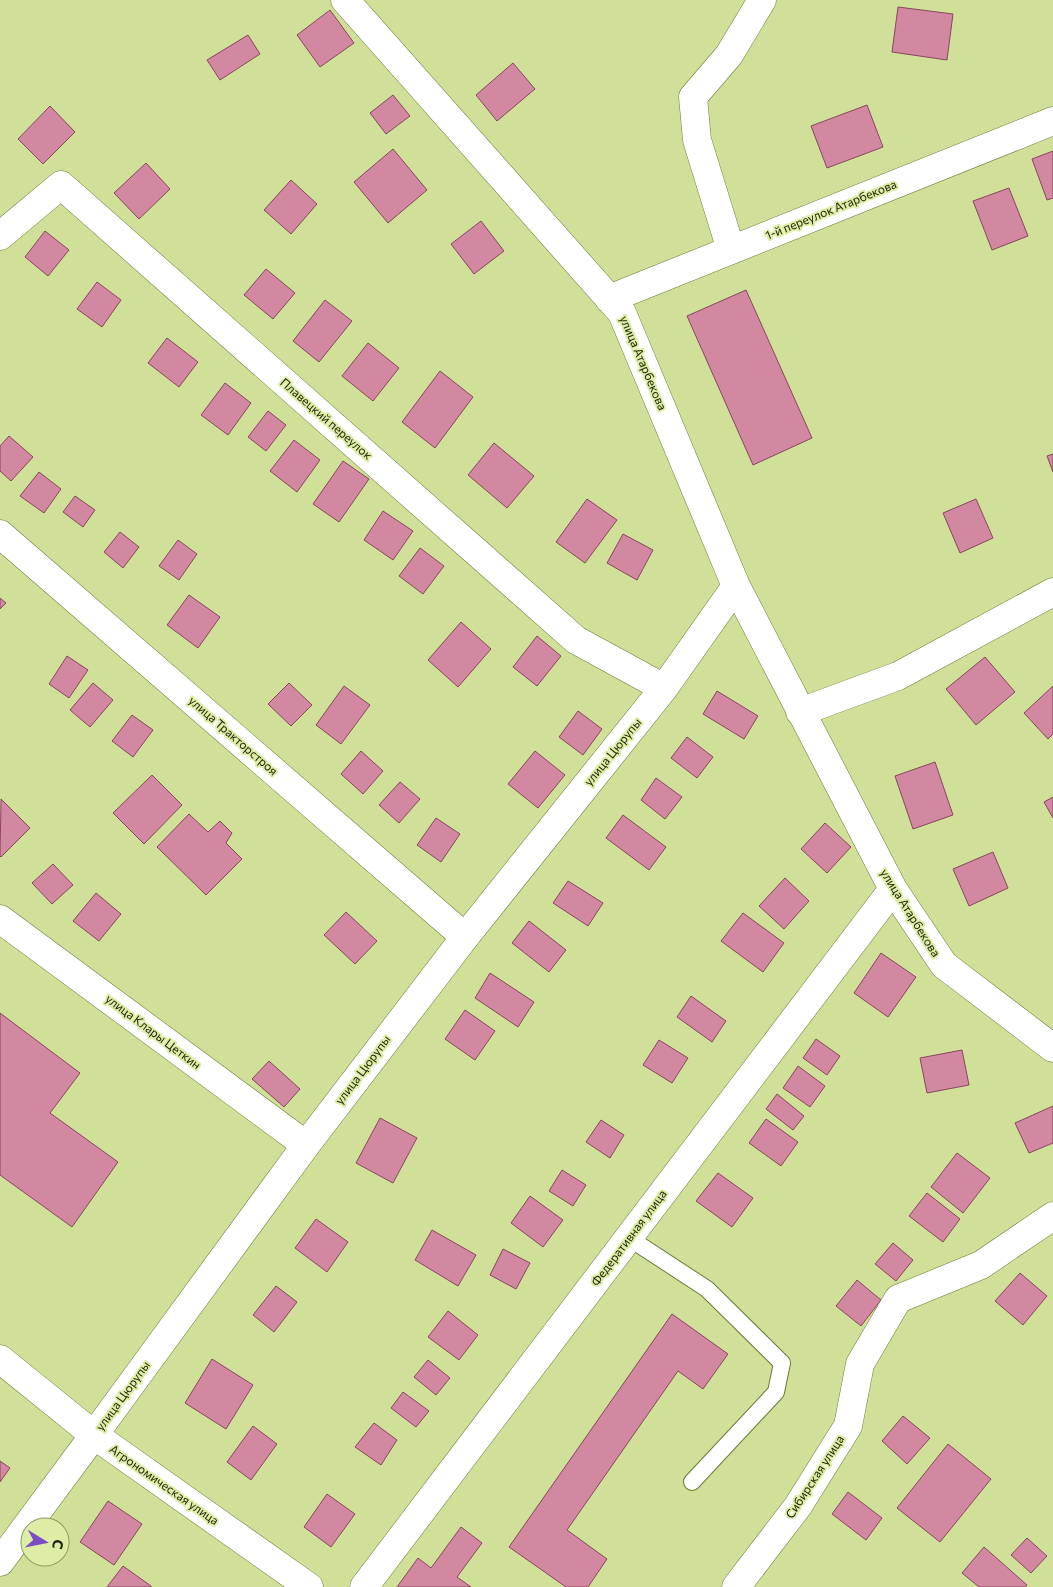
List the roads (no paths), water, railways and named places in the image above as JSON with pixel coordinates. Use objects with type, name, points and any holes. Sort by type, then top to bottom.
[{"type":"street","name":"улица Атарбекова","points":[[345,0],[622,313],[736,586],[893,889],[944,965],[1053,1048]]},
{"type":"street","points":[[731,250],[697,140],[693,97],[729,55],[762,0]]},
{"type":"street","name":"1-й переулок Атарбекова","points":[[609,298],[1053,121]]},
{"type":"street","name":"Плавецкий переулок","points":[[0,236],[61,185],[576,640],[664,688]]},
{"type":"street","name":"улица Тракторстроя","points":[[0,534],[465,937]]},
{"type":"street","name":"улица Цюрупы","points":[[0,1562],[306,1145],[465,937],[664,688],[736,586]]},
{"type":"street","points":[[800,712],[898,676],[1053,592]]},
{"type":"street","name":"Федеративная улица","points":[[364,1587],[893,889]]},
{"type":"street","name":"улица Клары Цеткин","points":[[0,919],[306,1145]]},
{"type":"street","name":"Сибирская улица","points":[[736,1587],[798,1506],[848,1426],[860,1364],[898,1299],[981,1266],[1053,1216]]},
{"type":"street","name":"Агрономическая улица","points":[[0,1359],[94,1436],[309,1587]]},
{"type":"lane","points":[[629,1238],[707,1289],[782,1363],[776,1392],[692,1482]]}]
